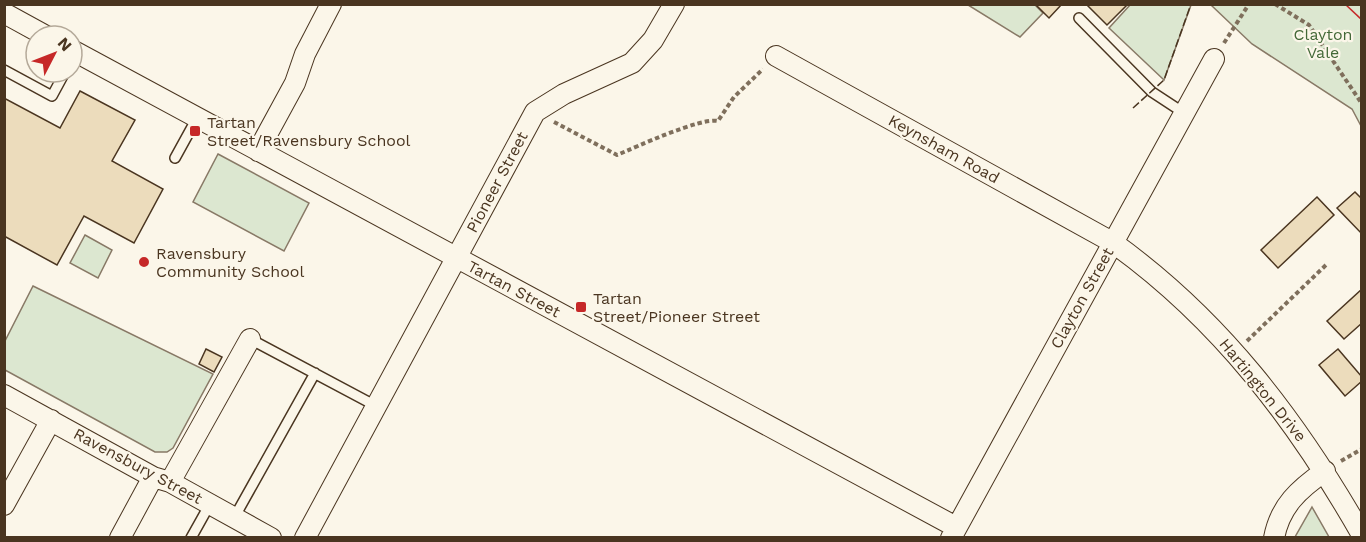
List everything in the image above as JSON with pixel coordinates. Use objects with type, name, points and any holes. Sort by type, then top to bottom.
[{"type":"street","points":[[258,151],[295,83],[305,54],[331,4]]},
{"type":"street","name":"Pioneer Street","points":[[305,537],[535,112],[564,94],[632,63],[653,40],[674,4]]},
{"type":"street","points":[[4,14],[24,24]]},
{"type":"street","name":"Keynsham Road","points":[[776,56],[1112,242]]},
{"type":"street","name":"Clayton Street","points":[[954,532],[1214,59]]},
{"type":"street","name":"Tartan Street","points":[[84,60],[456,258],[954,532]]},
{"type":"street","name":"Hartington Drive","points":[[1112,242],[1176,292],[1235,351],[1283,411],[1325,471],[1362,535]]},
{"type":"street","points":[[120,537],[162,480],[250,339]]},
{"type":"street","name":"Ravensbury Street","points":[[4,395],[210,504],[263,536]]},
{"type":"street","points":[[4,505],[51,420]]},
{"type":"street","points":[[1274,537],[1277,520],[1289,500],[1303,486],[1325,471]]},
{"type":"lane","points":[[1079,18],[1152,92],[1184,113]]},
{"type":"lane","points":[[4,70],[24,81]]},
{"type":"lane","points":[[30,84],[52,96],[58,84]]},
{"type":"lane","points":[[175,158],[197,118]]},
{"type":"lane","points":[[250,339],[376,406]]},
{"type":"lane","points":[[234,518],[315,373]]},
{"type":"lane","points":[[191,537],[210,504]]},
{"type":"path","points":[[1214,59],[1249,4]]},
{"type":"path","points":[[1275,4],[1310,25],[1362,104]]},
{"type":"path","points":[[535,112],[617,155],[682,129],[713,120],[718,121],[734,97],[776,56]]},
{"type":"path","points":[[1235,351],[1328,264]]},
{"type":"green space","points":[[968,5],[1035,5],[1043,13],[1020,37]]},
{"type":"green space","points":[[1130,5],[1191,5],[1164,80],[1109,28]]},
{"type":"green space","name":"Clayton Vale","points":[[1211,5],[1361,5],[1361,126],[1352,109],[1252,44]]},
{"type":"green space","points":[[218,154],[309,203],[284,251],[193,202]]},
{"type":"green space","points":[[85,235],[112,250],[98,278],[70,263]]},
{"type":"green space","points":[[33,286],[213,374],[173,448],[167,452],[155,452],[5,370],[5,341]]},
{"type":"green space","points":[[1312,507],[1329,537],[1295,537]]},
{"type":"building","points":[[1035,4],[1062,4],[1049,18]]},
{"type":"building","points":[[1086,4],[1128,4],[1107,25]]},
{"type":"building","points":[[80,91],[135,120],[112,161],[163,189],[134,243],[84,216],[57,265],[4,236],[4,98],[60,128]]},
{"type":"building","points":[[1355,192],[1362,199],[1362,234],[1337,208]]},
{"type":"building","points":[[1317,197],[1334,215],[1278,268],[1261,250]]},
{"type":"building","points":[[1362,289],[1362,323],[1344,339],[1327,321]]},
{"type":"building","points":[[206,349],[222,357],[214,372],[199,364]]},
{"type":"building","points":[[1338,349],[1362,377],[1362,381],[1345,396],[1319,365]]},
{"type":"fence","points":[[1133,108],[1164,80],[1191,4]]},
{"type":"power","points":[[1345,4],[1362,20]]},
{"type":"place","name":"Tartan Street/Ravensbury School","points":[[195,131]]},
{"type":"place","name":"Ravensbury Community School","points":[[144,262]]},
{"type":"place","name":"Tartan Street/Pioneer Street","points":[[581,307]]}]
